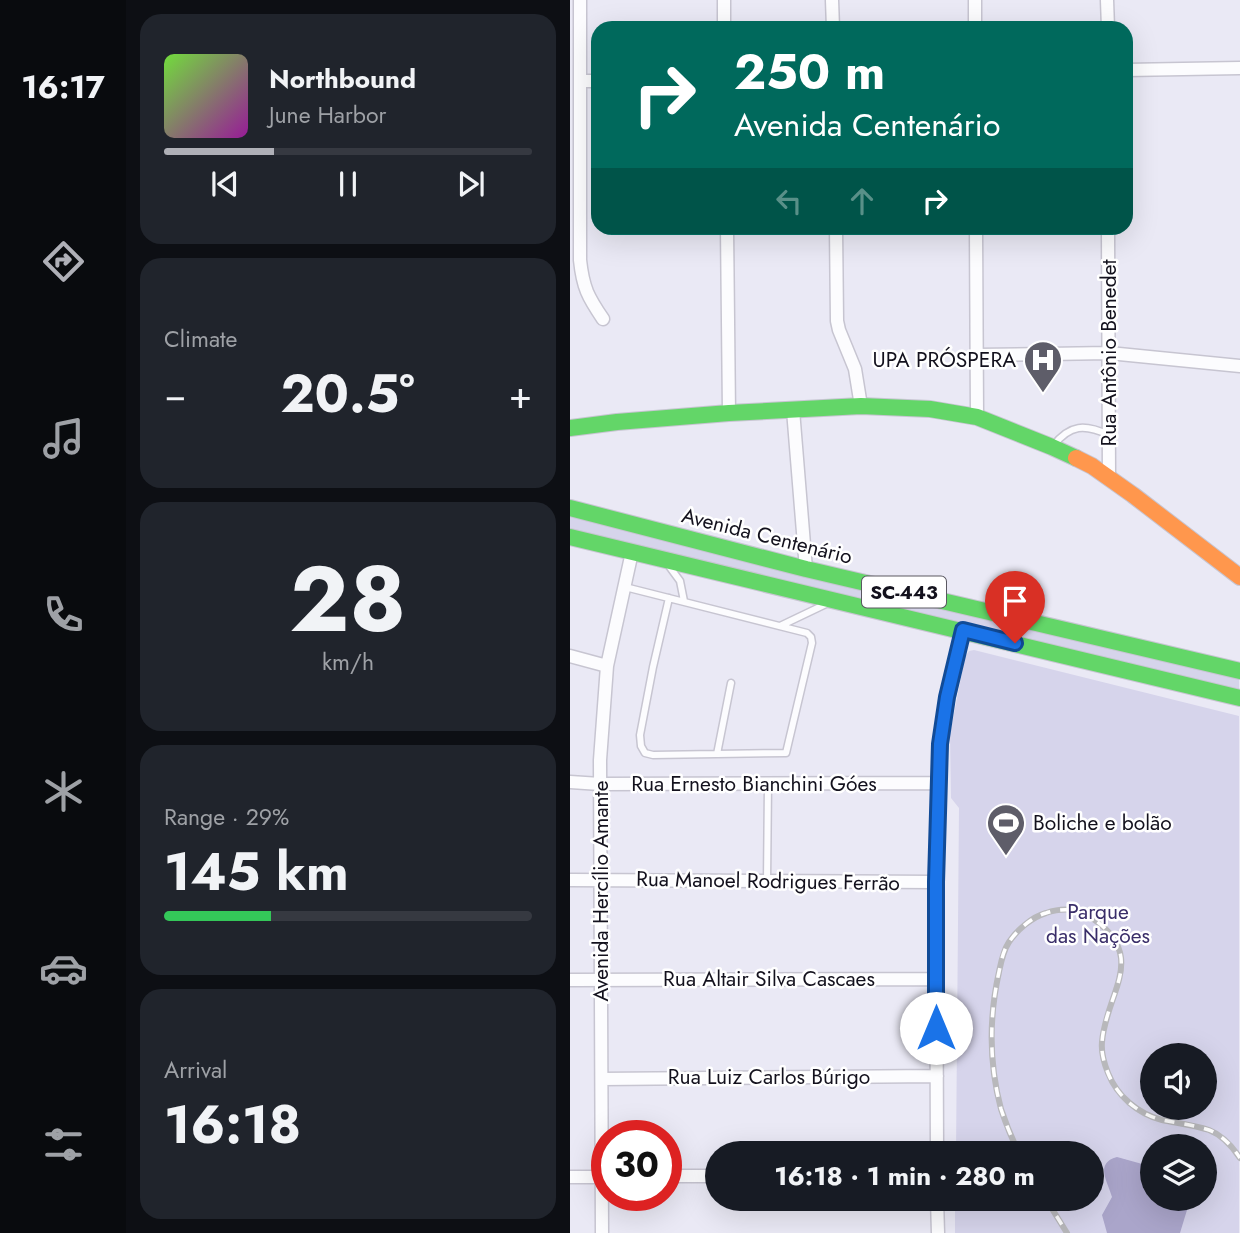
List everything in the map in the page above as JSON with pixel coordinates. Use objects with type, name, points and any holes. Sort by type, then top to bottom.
[{"type":"main road","points":[[570,428],[617,422],[861,406],[930,409],[977,417],[1079,459],[1109,478],[1240,577]]},
{"type":"main road","name":"Avenida Centenário","points":[[570,508],[806,569],[1240,671]]},
{"type":"main road","points":[[570,537],[1240,698]]},
{"type":"street","points":[[580,0],[581,81],[575,260],[585,290],[603,319]]},
{"type":"street","points":[[724,0],[724,21]]},
{"type":"street","points":[[832,0],[832,21]]},
{"type":"street","points":[[975,0],[975,21]]},
{"type":"street","points":[[1107,0],[1108,21]]},
{"type":"street","points":[[1133,71],[1240,68]]},
{"type":"street","points":[[581,81],[591,80]]},
{"type":"street","points":[[727,235],[729,414]]},
{"type":"street","points":[[836,235],[837,321],[855,369],[861,406]]},
{"type":"street","points":[[976,235],[977,417]]},
{"type":"street","name":"Rua Antônio Benedet","points":[[1108,235],[1109,478]]},
{"type":"street","points":[[977,355],[1109,353],[1240,366]]},
{"type":"street","points":[[793,410],[806,569]]},
{"type":"street","name":"Avenida Hercílio Amante","points":[[603,1120],[601,737],[607,666],[632,552]]},
{"type":"street","points":[[937,1141],[938,783],[943,722],[963,630]]},
{"type":"street","points":[[570,656],[607,666]]},
{"type":"street","name":"Rua Ernesto Bianchini Góes","points":[[570,782],[938,783]]},
{"type":"street","points":[[570,880],[600,879]]},
{"type":"street","name":"Rua Manoel Rodrigues Ferrão","points":[[600,879],[936,882]]},
{"type":"street","name":"Rua Altair Silva Cascaes","points":[[570,980],[936,979]]},
{"type":"street","name":"Rua Luiz Carlos Búrigo","points":[[602,1079],[937,1076]]},
{"type":"street","points":[[682,1176],[705,1176]]},
{"type":"street","points":[[570,1177],[591,1177]]},
{"type":"street","name":"Avenida Hercílio Amante","points":[[602,1233],[603,1211]]},
{"type":"street","points":[[937,1211],[938,1233]]},
{"type":"lane","points":[[1052,447],[1061,436],[1075,428],[1097,429],[1109,436]]},
{"type":"lane","points":[[663,559],[680,581],[684,601]]},
{"type":"lane","points":[[625,587],[684,601],[807,633],[811,637],[812,643],[786,753],[645,753],[640,735],[669,598]]},
{"type":"lane","points":[[780,626],[835,600]]},
{"type":"lane","points":[[717,754],[731,683]]},
{"type":"lane","points":[[767,881],[768,784]]},
{"type":"green space","points":[[570,514],[1239,673],[1239,691],[570,530]]},
{"type":"green space","name":"Parque das Nações","points":[[974,650],[1239,716],[1239,1233],[955,1233],[955,1211],[1104,1211],[1104,1141],[956,1141],[959,808],[951,798],[950,734],[965,657],[969,651]]},
{"type":"shaded area","points":[[1117,1157],[1140,1163],[1140,1211],[1187,1211],[1180,1233],[1107,1233],[1102,1215],[1112,1197],[1104,1174],[1104,1168],[1110,1160]]},
{"type":"railway","points":[[1014,1141],[1001,1109],[992,1058],[992,1023],[1002,957],[1007,945],[1025,924],[1046,913],[1069,910],[1092,918],[1109,932],[1118,947],[1120,976],[1105,1024],[1102,1046],[1103,1058],[1117,1089],[1129,1103],[1153,1117],[1214,1132],[1226,1141],[1240,1158]]},
{"type":"railway","points":[[1053,1211],[1067,1233]]},
{"type":"traffic: fast","points":[[570,428],[729,413],[861,406],[930,409],[977,417],[1076,458]]},
{"type":"traffic: fast","points":[[570,508],[806,569],[1240,671]]},
{"type":"traffic: fast","points":[[570,537],[1240,698]]},
{"type":"traffic: slow","points":[[1076,458],[1133,495],[1240,577]]},
{"type":"place","name":"UPA PRÓSPERA","points":[[1043,394]]},
{"type":"place","name":"Boliche e bolão","points":[[1006,857]]},
{"type":"route","points":[[936,1028],[938,783],[947,697],[963,630],[1015,643]]}]
